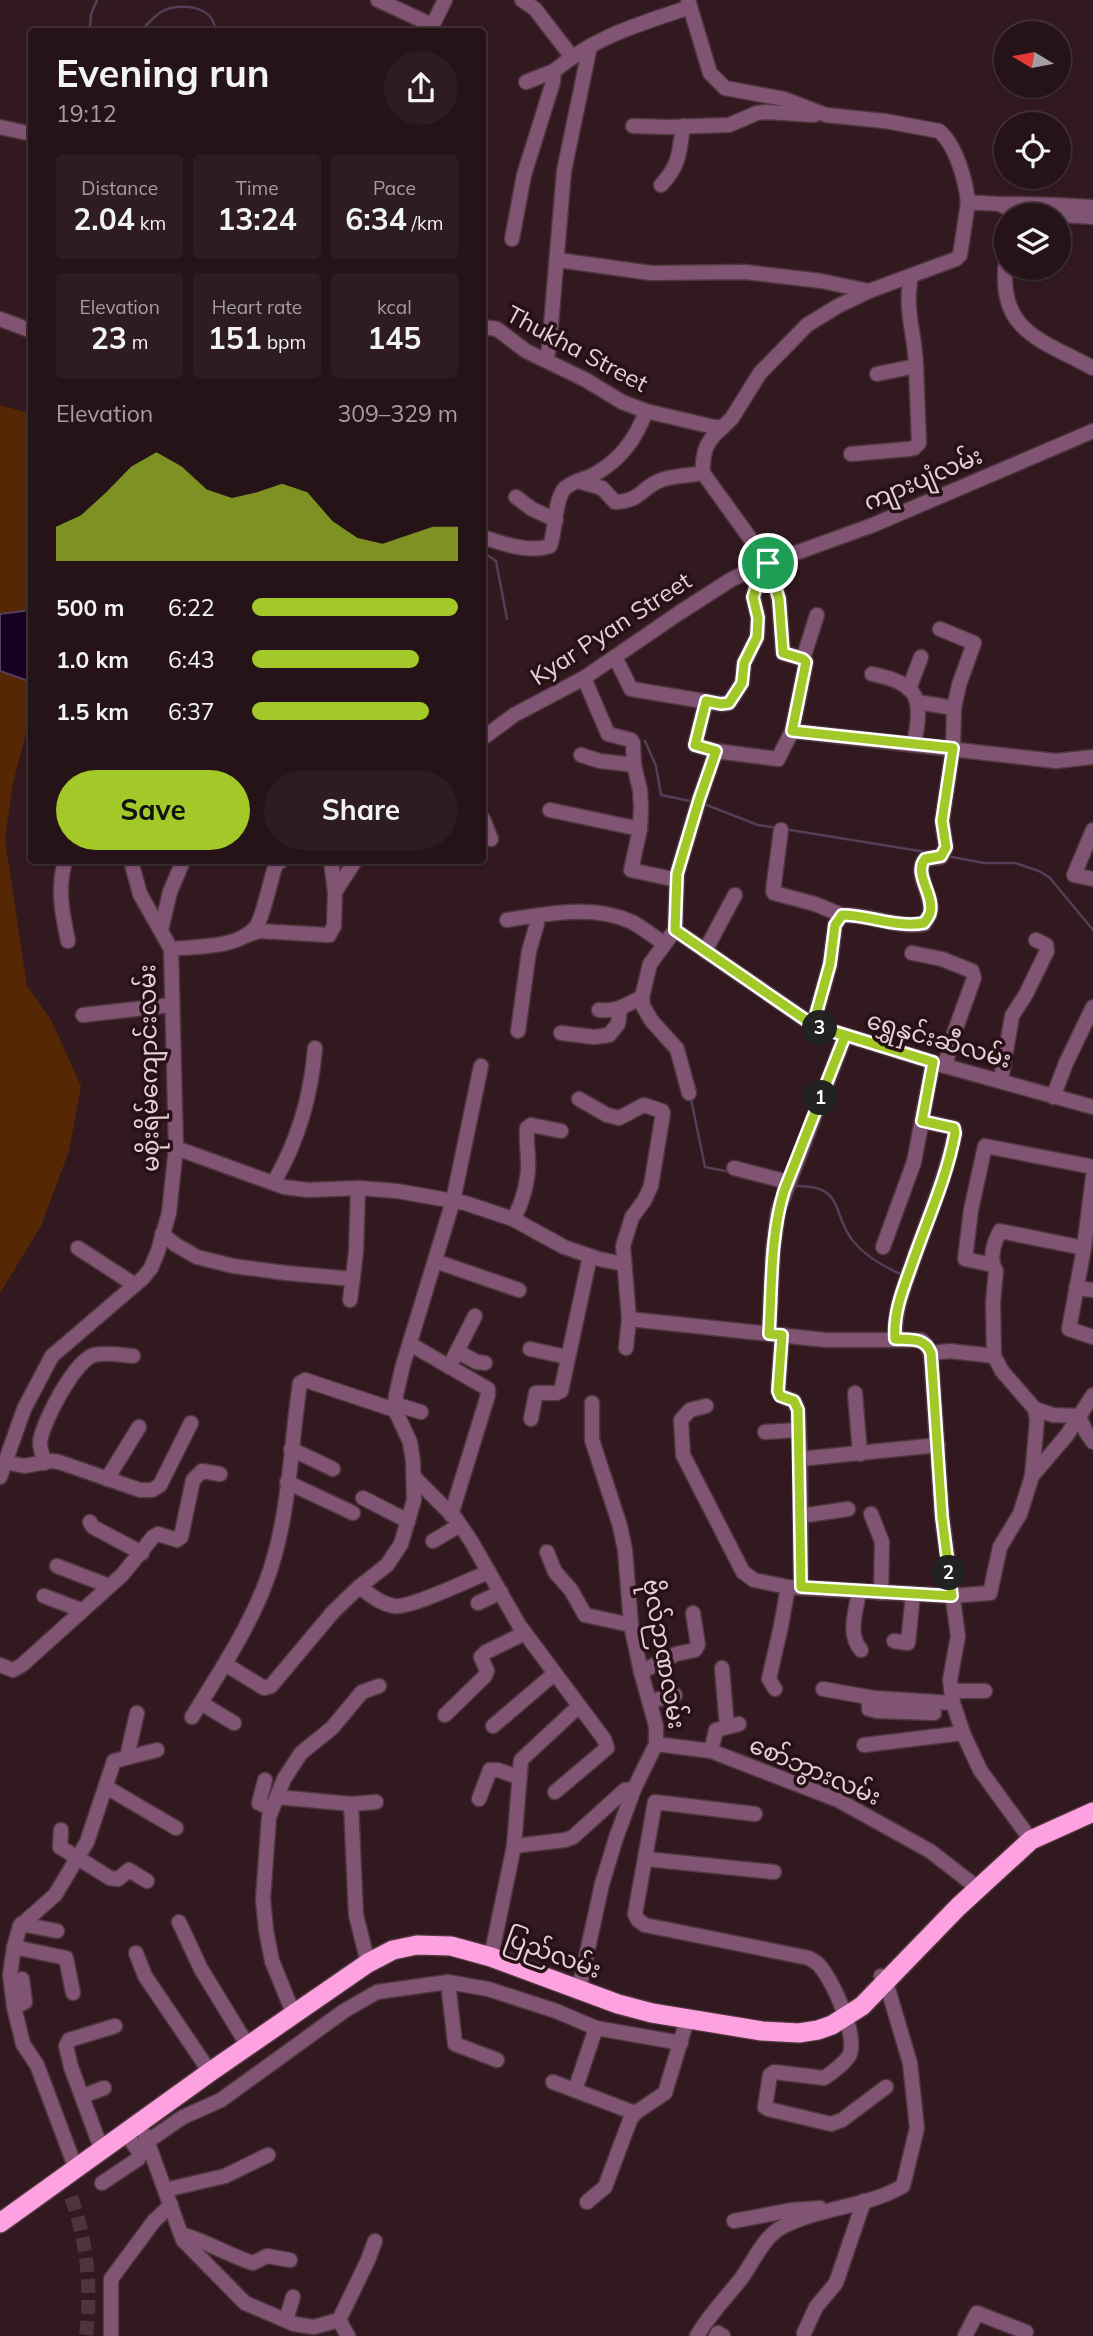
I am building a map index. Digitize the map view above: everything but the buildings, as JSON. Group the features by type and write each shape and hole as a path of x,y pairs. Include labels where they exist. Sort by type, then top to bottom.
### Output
{"highway":[{"name":"ပြည်လမ်း","path":"580,1985 654,2003 763,2022 816,2021 862,2006 883,1978 958,1908 976,1885 1029,1836 1070,1810 1093,1802"},
{"name":"ပြည်လမ်း","path":"1029,1836 1093,1812"},
{"name":"ပြည်လမ်း","path":"0,2208 137,2128 207,2068 367,1958 393,1950 417,1945 451,1946 492,1952 580,1985 618,2004 687,2020 762,2031 799,2033 832,2025 844,2012"},
{"name":"ပြည်လမ်း","path":"0,2223 75,2164 98,2140 137,2128"}],"street":[{"path":"378,0 430,28 445,0"},
{"path":"522,0 536,9 572,57"},
{"path":"526,82 554,71 613,33 689,4 710,73 725,88 784,99 826,115"},
{"path":"546,360 565,171 590,46"},
{"path":"512,239 524,175 554,71"},
{"path":"633,126 729,125 757,113 767,112 886,121 939,131 963,175 968,203 960,255 957,259 869,291 807,325 760,373 732,418 710,438 702,461 703,472 768,563 779,599 783,653 806,662 792,731 778,759 716,751 695,745 706,701"},
{"path":"661,185 673,172 683,126"},
{"path":"0,127 28,133"},
{"path":"968,203 994,203"},
{"path":"1071,208 1093,207"},
{"path":"1071,215 1093,217"},
{"path":"558,260 651,273 745,272 821,281 869,291"},
{"path":"851,454 909,449 919,443 916,366 908,313 911,276"},
{"path":"1006,280 1006,294 1012,314 1026,331 1093,368"},
{"path":"0,319 28,330"},
{"name":"Thukha Street","path":"486,327 497,329 526,351 586,380 622,402 646,411 723,427"},
{"path":"877,374 916,366"},
{"path":"486,538 513,546 546,548 552,542 561,494 565,488 596,473 620,455 634,437 646,411"},
{"name":"ကျားပျံလမ်း","path":"768,563 873,525 1093,431"},
{"path":"578,481 603,488 615,502 637,497 663,479 703,472"},
{"path":"516,497 532,509 556,520"},
{"path":"615,657 632,689 721,704 729,703 742,683 744,663 754,645 758,618 753,597 759,578 768,563"},
{"name":"Kyar Pyan Street","path":"486,736 514,715 584,678 732,579 768,563"},
{"path":"803,659 817,615"},
{"path":"781,830 774,893 815,904 842,915 889,924 924,923 930,913 927,888 921,872 922,863 925,859 942,854 946,847 942,821 953,748 954,708 974,643 940,629"},
{"path":"909,689 921,657"},
{"path":"872,674 893,678 909,689 917,702 919,711 914,744"},
{"path":"584,678 608,734 632,741 640,790 640,829 631,870 677,880"},
{"path":"917,702 954,708"},
{"path":"792,731 1056,761 1093,757"},
{"path":"689,1093 677,1049 651,1020 643,1006 642,997 650,964 675,930 677,880 697,804 716,751"},
{"path":"581,755 600,761 634,765"},
{"path":"550,810 640,829"},
{"path":"486,826 491,839"},
{"path":"1093,830 1074,875 1093,879"},
{"path":"64,864 60,901 68,941"},
{"name":"မစိုးရိမ်ကျောင်းလမ်း","path":"0,1477 24,1409 52,1356 151,1268 169,1213 176,1148 170,949 140,894 132,864"},
{"path":"161,930 170,892 182,864"},
{"path":"245,936 257,926 276,864"},
{"path":"170,949 232,942 259,931 329,935 334,926 335,892 331,864"},
{"path":"335,892 353,864"},
{"path":"705,951 735,895"},
{"path":"507,920 574,912 616,916 631,922 663,943"},
{"path":"813,1025 830,964 835,925 842,915"},
{"path":"518,1031 527,960 537,925 536,916"},
{"name":"ရွှေနှင်းဆီလမ်း","path":"675,930 813,1025 1093,1107"},
{"path":"1001,1080 1012,1016 1048,951 1046,945 1036,940"},
{"path":"883,1247 914,1162 922,1121 939,1064 955,1031 974,978 972,971 942,958 912,953"},
{"path":"599,1010 620,1009 642,997"},
{"path":"83,1015 172,1005"},
{"path":"1053,1097 1093,1007"},
{"path":"561,1033 594,1038 609,1035 618,1024 620,1009"},
{"path":"775,1689 769,1679 781,1626 794,1587 800,1516 800,1460 798,1410 794,1401 780,1396 778,1391 775,1232 786,1186 845,1036"},
{"path":"274,1182 288,1159 308,1102 315,1048"},
{"path":"225,1664 267,1688 333,1612 387,1565 401,1544 414,1500 410,1442 395,1407 402,1365 411,1344 453,1201 481,1066"},
{"path":"579,1099 607,1115 619,1118 644,1105 663,1113 650,1186 626,1229 623,1246 629,1319 626,1348"},
{"path":"895,1339 896,1311 901,1291 942,1181 955,1133 954,1128 922,1121"},
{"path":"513,1219 518,1212 528,1170 525,1147 527,1128 531,1125 561,1131"},
{"path":"993,1265 965,1259 971,1210 985,1146 1093,1167"},
{"path":"176,1148 284,1186 308,1190 358,1188 397,1191 479,1207 513,1219 564,1247 623,1264"},
{"path":"734,1168 786,1186"},
{"path":"1093,1177 1084,1248 1069,1329 1093,1337"},
{"path":"350,1300 356,1252 358,1188"},
{"path":"706,1406 690,1410 681,1420 683,1455 743,1572 754,1580 794,1587 859,1592 952,1596 990,1593 1000,1547 1020,1514 1032,1476 1037,1420 1034,1409 1002,1371 995,1356 993,1302 996,1271 991,1256 993,1247 1000,1231 1084,1248"},
{"path":"162,1234 197,1257 233,1266 353,1279"},
{"path":"78,1248 135,1285"},
{"path":"531,1419 536,1393 561,1391 590,1256"},
{"path":"435,1262 519,1290"},
{"path":"1076,1288 1093,1290"},
{"path":"449,1367 475,1316"},
{"path":"629,1319 826,1340 921,1340 928,1345 931,1353 942,1517 958,1636 950,1680 952,1697 963,1733 980,1770 1029,1836"},
{"path":"411,1344 488,1389 456,1520 433,1541"},
{"path":"530,1349 567,1357"},
{"path":"931,1353 950,1351 995,1356"},
{"path":"458,1352 485,1363"},
{"path":"44,1463 40,1444 42,1434 64,1385 93,1355 133,1356"},
{"path":"192,1717 253,1614 267,1581 281,1528 302,1381 421,1412"},
{"path":"855,1393 860,1454"},
{"path":"1032,1476 1048,1460 1093,1395"},
{"name":"ဗိုလ်ဉာဏလမ်း","path":"580,1985 602,1884 616,1838 634,1789 656,1744 651,1701 640,1672 631,1625 625,1550 620,1526 592,1440 592,1403"},
{"path":"1034,1409 1053,1415 1079,1416"},
{"path":"1079,1416 1093,1442"},
{"path":"5,1462 24,1466 59,1462 140,1490 152,1490 159,1487 191,1423"},
{"path":"107,1479 139,1427"},
{"path":"765,1432 799,1430"},
{"path":"291,1449 333,1469"},
{"path":"800,1460 938,1450"},
{"path":"896,1458 938,1450"},
{"path":"0,1665 13,1670 22,1665 109,1586 158,1534 177,1540 181,1537 194,1480 202,1471 219,1474"},
{"path":"414,1477 456,1520 525,1633 604,1739 607,1748 555,1792"},
{"path":"287,1482 353,1513"},
{"path":"363,1498 408,1521"},
{"path":"800,1516 848,1509"},
{"path":"871,1514 882,1542 881,1593"},
{"path":"90,1522 93,1527 142,1553"},
{"path":"547,1552 555,1572 571,1590 585,1615 631,1625"},
{"path":"57,1566 109,1586"},
{"path":"359,1587 380,1602 396,1607 489,1572"},
{"path":"478,1603 501,1592"},
{"path":"859,1592 853,1630 855,1643 861,1650"},
{"path":"894,1641 908,1643 914,1594"},
{"path":"44,1596 81,1610"},
{"path":"640,1672 676,1654 695,1650 698,1645 693,1613"},
{"path":"445,1715 485,1676 487,1671 481,1657 525,1633"},
{"path":"711,1751 716,1730 733,1725 722,1668"},
{"path":"493,1726 554,1674"},
{"path":"292,2010 272,1961 266,1930 263,1899 269,1818 284,1779 301,1753 332,1728 362,1692 379,1686"},
{"path":"822,1689 869,1698 952,1697 985,1691"},
{"path":"651,1701 676,1695"},
{"path":"869,1698 869,1709 877,1711 934,1713"},
{"path":"201,1703 234,1723"},
{"path":"492,1952 514,1846 520,1760 579,1706"},
{"path":"127,1757 137,1713"},
{"path":"864,1745 963,1733"},
{"name":"စော်ဘွားလမ်း","path":"656,1744 711,1751 855,1808 930,1851 976,1885"},
{"path":"75,2164 37,2064 23,2044 10,1975 14,1947 22,1924 55,1895 87,1842 114,1761 157,1750"},
{"path":"479,1799 491,1770 518,1777"},
{"path":"265,1780 259,1803 351,1804 376,1801"},
{"path":"106,1787 176,1828"},
{"path":"514,1846 573,1837 625,1790 634,1789"},
{"path":"755,1814 655,1802 635,1913 645,1926 809,1958 818,1964 831,1982 844,2012 852,2045 849,2055 838,2068 824,2078 774,2072 770,2075 765,2107 831,2124 842,2120 886,2087"},
{"path":"351,1804 356,1915 367,1958"},
{"path":"61,1830 58,1845 75,1861 118,1891"},
{"path":"646,1859 775,1872"},
{"path":"75,1861 110,1878 118,1879 129,1870 147,1881"},
{"path":"179,1922 201,1969 245,2042"},
{"path":"22,1924 57,1931"},
{"path":"14,1947 66,1958 73,1993"},
{"path":"136,1953 145,1976 207,2068"},
{"path":"697,2336 714,2309 741,2279 765,2242 783,2227 842,2206 886,2196 903,2186 917,2128 910,2063 883,1978"},
{"path":"14,2007 25,2002 22,1979"},
{"path":"448,1982 455,2045 496,2060"},
{"path":"137,2128 183,2117 221,2100 344,2011 377,1992 448,1982 488,1989 556,2011 596,2028 681,2043"},
{"path":"587,2202 605,2187 635,2113 665,2093 687,2020"},
{"path":"98,2140 66,2046 69,2040 115,2026"},
{"path":"575,2090 596,2028"},
{"path":"553,2082 635,2113"},
{"path":"83,2096 104,2088"},
{"path":"102,2183 138,2159 141,2154 137,2128"},
{"path":"137,2128 165,2190 183,2240 245,2303 286,2320 314,2327 339,2320 375,2241"},
{"path":"165,2190 225,2176 268,2155"},
{"path":"804,2333 816,2307 836,2283 864,2201"},
{"path":"111,2336 111,2279 154,2221 171,2205"},
{"path":"734,2221 792,2210 842,2206"},
{"path":"181,2234 201,2240 227,2255 253,2263 267,2256 290,2260"},
{"path":"286,2320 293,2297"},
{"path":"965,2336 976,2313 1026,2332"},
{"path":"339,2320 348,2336"},
{"path":"716,2336 718,2333 723,2336"}],"shaded area":[{"path":"0,405 28,413 28,726 13,783 5,839 27,986 51,1020 81,1086 69,1151 41,1226 0,1293"},
{"path":"28,610 28,681 0,671 0,614"}],"waterway":[{"path":"91,28 91,14 97,0"},
{"path":"144,28 161,12 177,7 203,11 210,16 215,28"},
{"path":"486,554 496,561 507,619"},
{"path":"645,741 656,766 661,795 695,802"},
{"path":"704,804 758,825 778,828"},
{"path":"784,829 926,852"},
{"path":"947,856 984,863 1015,863 1039,871 1050,878 1093,930"},
{"path":"691,1099 705,1167 730,1172"},
{"path":"794,1186 811,1187 830,1195 846,1231 858,1247 876,1261 903,1275"}],"tunnel":[{"path":"71,2197 81,2230 87,2265 86,2336"}],"route":[{"path":"768,563 759,578 753,597 759,623 754,645 744,663 742,683 729,703 706,701 701,718 695,745 716,751 677,874 675,930 813,1025 845,1036 784,1191 778,1211 773,1250 769,1334 782,1335 778,1391 780,1396 794,1401 798,1410 801,1587 952,1596 942,1517 931,1353 928,1345 921,1340 895,1339 894,1328 901,1291 951,1154 954,1128 922,1121 933,1062 813,1025 830,964 835,925 842,915 889,924 915,925 924,923 930,913 927,888 921,872 922,863 925,859 941,856 946,847 942,821 953,748 792,731 806,662 783,653 781,648 781,612 768,563"}]}
